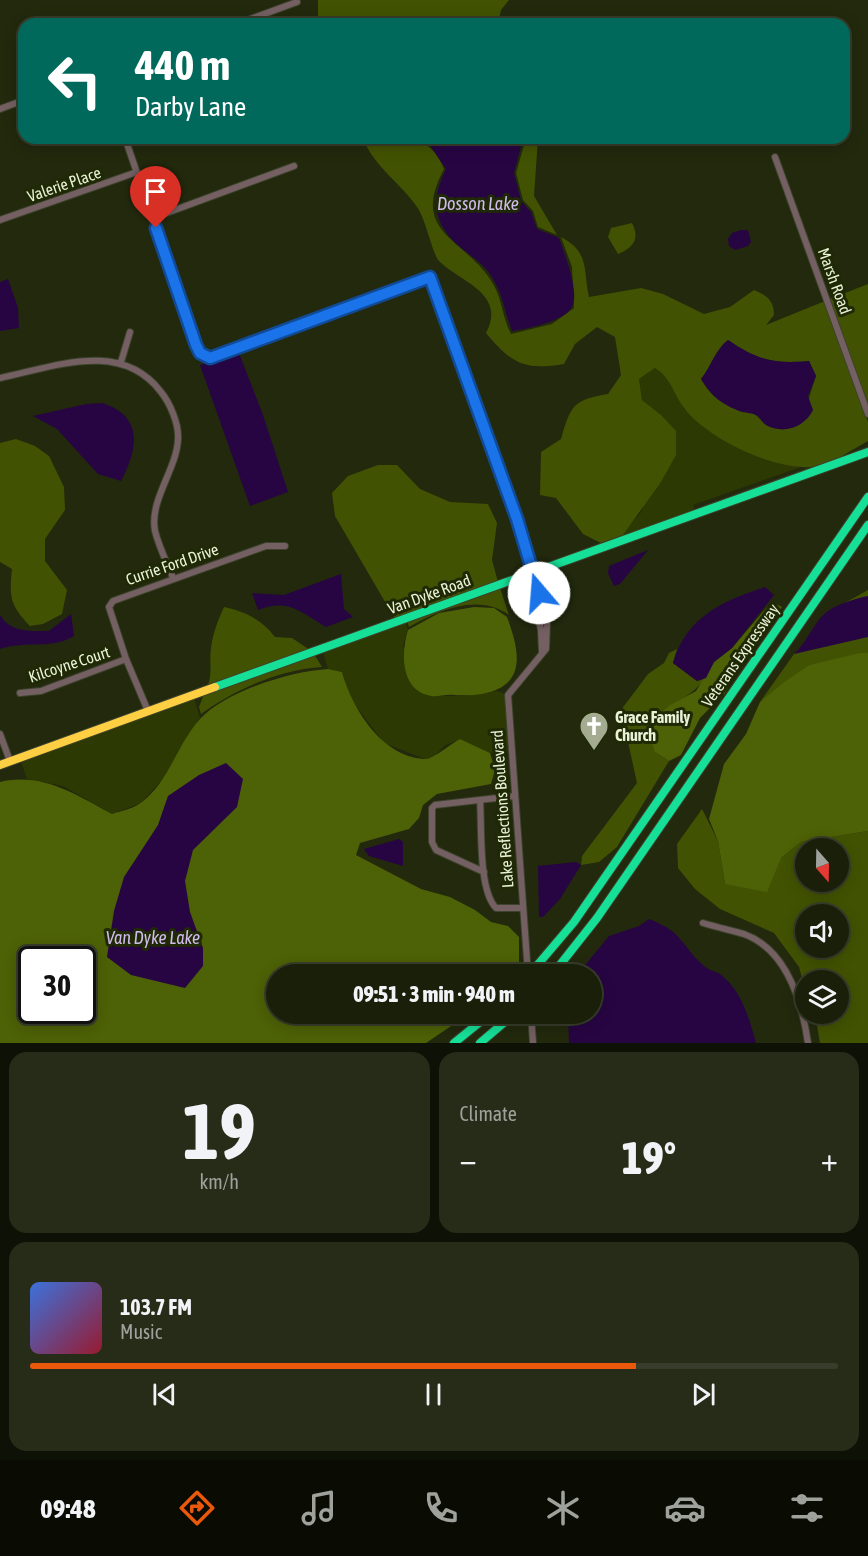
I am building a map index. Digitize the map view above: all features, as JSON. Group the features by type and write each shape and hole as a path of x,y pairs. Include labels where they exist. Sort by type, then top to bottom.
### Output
{"main road":[{"name":"Van Dyke Road","path":"0,765 868,452"},
{"name":"Veterans Expressway","path":"539,964 584,907 868,496"},
{"name":"Veterans Expressway","path":"561,964 597,918 868,525"},
{"path":"454,1043 478,1024"},
{"path":"480,1043 502,1024"}],"street":[{"path":"253,18 297,2"},
{"path":"0,109 18,102"},
{"path":"127,144 153,218 294,166"},
{"name":"Marsh Road","path":"775,157 868,414"},
{"name":"Valerie Place","path":"0,220 137,172"},
{"name":"Lake Reflections Boulevard","path":"153,218 196,345 200,353 210,358 430,277 517,519 531,573 530,582 541,630 542,652 508,695 528,964"},
{"path":"121,362 130,332"},
{"path":"0,378 79,362 121,362 139,371 160,391 172,413 178,437 155,520 155,530 173,578"},
{"name":"Currie Ford Drive","path":"148,711 126,659 109,607 113,600 266,546 285,546"},
{"name":"Kilcoyne Court","path":"20,693 41,691 126,659"},
{"path":"0,734 10,761"},
{"path":"484,872 436,850 432,843 430,815 435,805 515,796"},
{"path":"480,800 484,872 489,901 496,908 523,908"},
{"path":"703,923 746,935 770,951 794,987 805,1019 808,1043"},
{"path":"532,1024 533,1043"}],"shaded area":[{"path":"318,0 509,0 501,10 499,18 318,18"},
{"path":"366,144 424,144 438,156 444,169 435,190 433,207 436,221 490,279 511,334 552,324 574,308 572,267 561,237 581,255 589,297 641,288 663,294 704,314 730,307 754,290 766,296 773,305 774,315 766,325 825,301 868,422 868,441 819,466 785,465 765,459 727,442 695,420 684,408 665,376 655,368 639,379 642,400 676,431 676,455 661,482 623,535 601,543 583,534 556,498 540,495 541,452 561,439 575,406 587,399 608,394 621,375 615,337 597,327 575,344 564,364 528,365 511,358 486,333 491,319 486,298 469,282 439,261 419,210 374,158","holes":["728,340 748,352 776,361 809,361 816,376 808,401 793,428 768,426 754,414 724,403 712,394 701,379"]},
{"path":"524,144 538,144 534,196 557,235 538,227 533,211 523,200 516,173"},
{"path":"632,223 635,233 634,242 628,249 618,254 608,237 611,228"},
{"path":"868,284 868,406 830,299"},
{"path":"655,368 666,375 684,409 761,458 801,467 693,505 695,511 624,537 620,536 642,511 661,415 642,400 639,379"},
{"path":"16,439 35,446 49,456 64,487 65,510 45,539 45,561 67,590 62,614 43,624 30,626 18,612 12,600 12,569 0,562 0,443"},
{"path":"378,465 397,465 420,489 450,502 488,504 497,523 492,560 498,582 395,619 335,516 332,493 348,476"},
{"path":"500,588 509,615 485,605 459,606 409,627 407,621"},
{"path":"868,590 868,653 809,665 760,702 794,654 807,641 823,615"},
{"path":"776,604 782,607 745,654 725,693 700,718 681,755 669,761 655,752 650,737 656,718 669,706 696,691 714,662 732,648 767,607"},
{"path":"224,607 252,617 264,625 275,637 292,638 310,650 207,687 210,677 212,642"},
{"path":"474,607 494,608 507,617 517,657 510,680 492,692 477,695 431,696 421,693 413,687 405,669 404,649 408,630 439,613"},
{"path":"405,621 408,630 403,646 430,696 464,696 497,691 508,695 511,751 490,753 460,739 444,746 435,756 425,759 384,743 349,697 342,672 328,669 323,652"},
{"path":"677,649 673,663 697,681 706,678 656,718 655,752 669,761 617,847 599,862 581,865 582,856 637,783 621,710 648,674 664,663 669,653"},
{"path":"868,653 868,831 825,838 795,838 795,847 781,858 767,892 725,884 718,841 709,819 724,764 746,734 760,702 809,665"},
{"path":"314,654 322,667 290,672 258,682 201,714 199,707 204,694"},
{"path":"328,669 342,672 353,700 371,728 394,749 409,756 428,759 460,739 490,753 495,770 491,784 437,794 423,805 419,818 409,829 360,843 356,855 421,889 450,897 475,910 491,922 508,926 519,937 519,964 266,964 266,1024 454,1024 426,1043 0,1043 0,782 31,780 59,787 112,814 128,809 139,804 152,793 167,773 192,729 211,709 242,691 296,674"},
{"path":"194,698 200,718 180,748 169,772 141,803 112,814 63,786 27,779 20,759"},
{"path":"702,809 718,841 725,884 781,858 795,847 795,892 849,892 849,838 825,838 868,831 868,1043 820,1043 817,1024 849,1024 849,970 800,970 774,933 720,909 695,889 678,868 677,844"}],"water":[{"name":"Dosson Lake","path":"429,144 521,144 514,173 521,201 531,212 537,229 559,238 573,282 574,300 568,312 545,324 512,331 499,290 491,275 451,238 439,220 436,201 446,169"},
{"path":"748,230 751,242 748,246 735,250 729,246 728,239 732,233"},
{"path":"8,279 18,308 19,328 0,331 0,282"},
{"path":"728,340 766,359 786,362 809,361 816,376 808,396 813,410 805,421 793,428 773,428 766,425 756,415 742,412 724,403 709,391 701,379"},
{"path":"239,353 263,415 288,492 250,506 200,365"},
{"path":"102,403 125,416 134,435 131,457 121,481 98,474 57,429 33,416 86,404"},
{"path":"648,550 620,584 614,586 608,573 609,566"},
{"path":"341,574 344,609 353,617 326,627 294,608 286,606 278,605 258,610 252,593 284,595"},
{"path":"765,587 774,595 732,648 714,662 706,678 697,681 673,663 679,647 697,622 721,605"},
{"path":"868,596 868,637 794,654 827,611"},
{"path":"71,614 74,636 56,643 19,645 0,649 0,615 4,621 15,628 28,631 49,631"},
{"path":"503,754 504,788 498,782 496,769 496,755"},
{"name":"Van Dyke Lake","path":"226,763 243,779 237,807 193,850 185,881 190,912 203,948 203,966 185,988 131,975 107,957 114,911 124,877 158,825 168,796 199,775"},
{"path":"399,839 403,842 403,866 369,856 364,849"},
{"path":"576,862 581,865 560,899 543,917 539,917 538,866"},
{"path":"649,919 661,924 676,934 707,969 720,974 728,981 744,1006 756,1043 569,1043 568,1024 602,1024 602,964 586,964 609,936 639,926"}],"traffic: fast":[{"path":"215,687 868,452"},
{"path":"538,964 574,922 868,497"},
{"path":"561,964 597,918 868,525"},
{"path":"454,1043 478,1024"},
{"path":"480,1043 502,1024"}],"traffic: slow":[{"path":"0,765 215,687"}],"place":[{"name":"Grace Family Church","path":"594,752"}],"route":[{"path":"156,228 196,345 204,357 218,357 430,277 517,519 529,558 531,573 536,580 539,593"}]}
